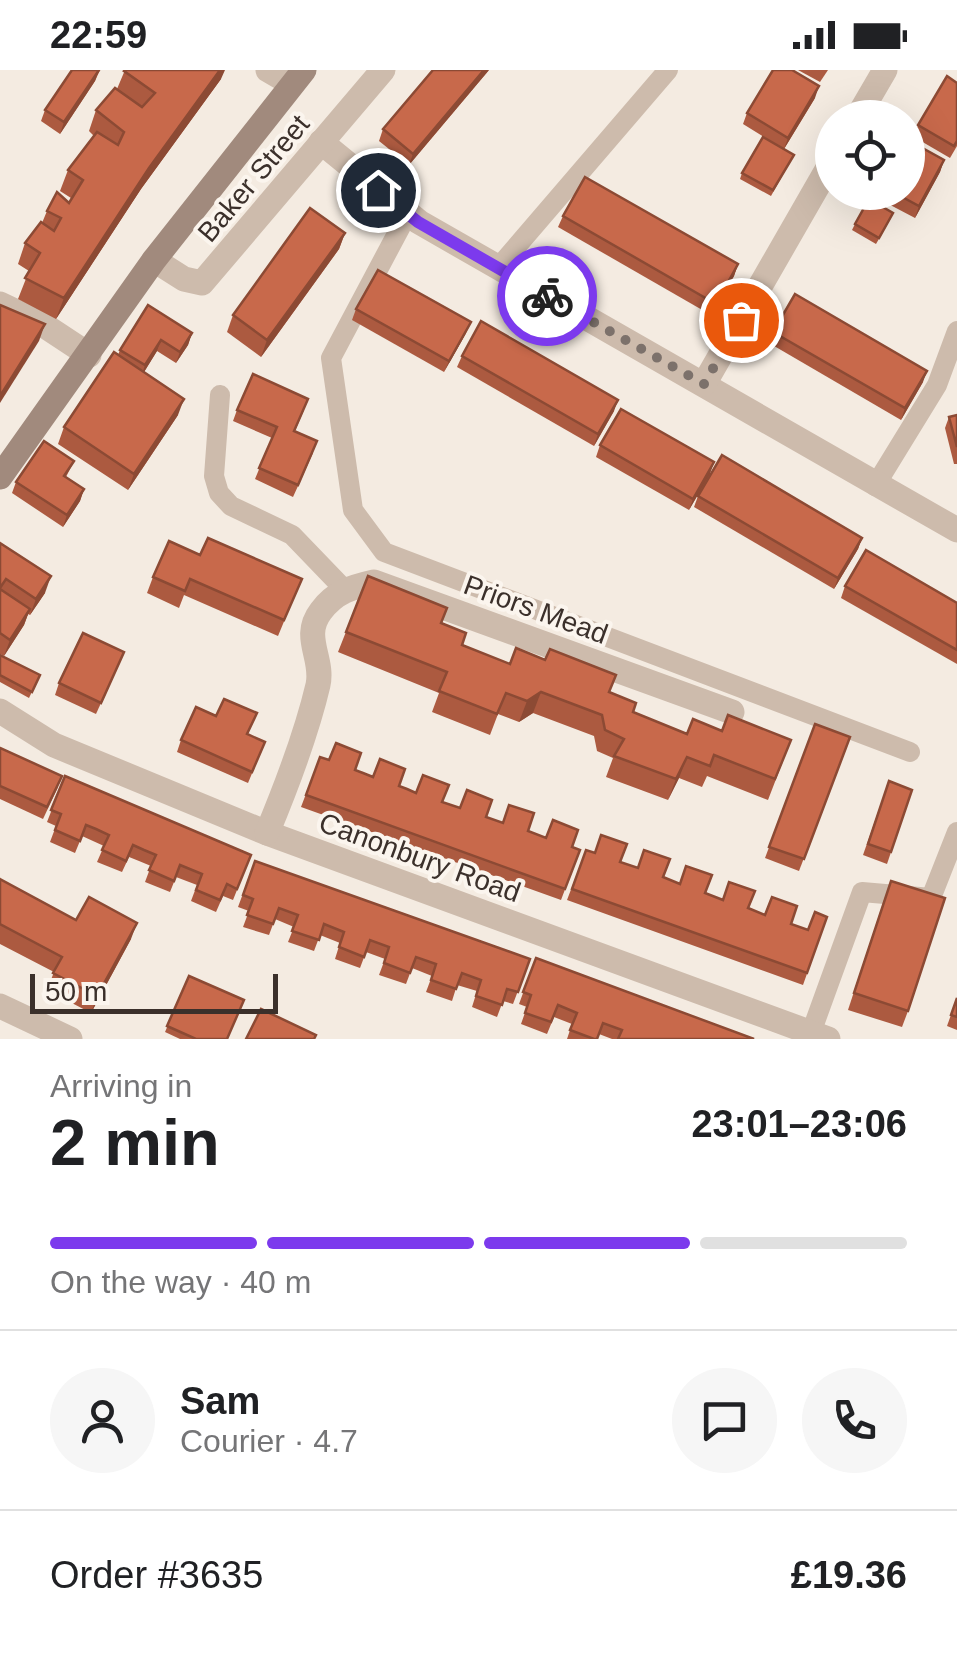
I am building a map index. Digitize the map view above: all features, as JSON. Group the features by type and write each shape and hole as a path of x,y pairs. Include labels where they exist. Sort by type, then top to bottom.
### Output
{"street":[{"path":"268,70 298,77"},
{"name":"Baker Street","path":"154,260 184,279 202,282 383,70"},
{"path":"867,100 884,70"},
{"name":"Baker Street","path":"0,476 154,260 298,77"},
{"path":"321,142 408,213 498,268 957,530"},
{"path":"704,384 815,191"},
{"path":"0,304 42,324 88,355"},
{"name":"Priors Mead","path":"344,590 374,582 732,712"},
{"path":"266,833 290,777 320,680 310,635 320,612 344,590"},
{"name":"Canonbury Road","path":"0,711 54,745 266,833 820,1034"},
{"path":"0,1006 70,1039"}],"lane":[{"path":"498,268 668,70"},
{"path":"408,213 330,358 353,510 384,552 910,752"},
{"path":"876,486 937,386 957,331"},
{"path":"220,395 214,476 219,493 230,506 292,535 344,590"},
{"path":"820,1034 862,892 932,898 957,832"}],"building":[{"path":"72,70 99,70 64,122 45,110"},
{"path":"125,70 220,70 149,168 64,298 25,278 40,253 25,243 41,222 54,231 61,218 47,211 57,192 69,203 83,180 68,170 97,132 118,145 124,132 96,110 115,88 142,107 155,93"},
{"path":"433,70 484,70 413,154 383,129"},
{"path":"773,70 792,70 819,86 788,138 747,113"},
{"path":"947,76 957,83 954,146 925,129 925,113"},
{"path":"763,137 794,155 773,190 742,173"},
{"path":"925,149 944,160 925,195"},
{"path":"585,177 738,264 716,304 563,216"},
{"path":"310,208 345,233 267,340 233,315"},
{"path":"863,210 893,213 879,238 855,224"},
{"path":"378,270 471,322 449,361 356,309"},
{"path":"795,294 927,371 905,408 773,332"},
{"path":"0,305 45,324 0,396"},
{"path":"148,305 192,333 180,352 161,340 145,365 120,350"},
{"path":"481,321 618,400 598,434 462,356"},
{"path":"114,352 184,399 134,474 64,427"},
{"path":"253,374 308,399 294,431 317,441 298,485 259,468 277,427 237,410"},
{"path":"621,409 714,462 693,499 600,445"},
{"path":"957,415 957,447 949,417"},
{"path":"44,441 74,461 64,476 84,489 67,515 16,482"},
{"path":"722,455 862,538 838,578 698,496"},
{"path":"208,538 302,579 284,620 190,579 185,591 153,577 169,541 200,555"},
{"path":"0,543 51,576 36,599 6,579 0,588"},
{"path":"866,550 957,603 957,650 845,586"},
{"path":"368,576 447,608 441,623 466,633 462,645 510,664 516,648 545,660 550,649 616,675 609,692 636,703 633,712 687,734 693,719 722,731 728,715 791,740 775,779 714,755 710,766 687,757 676,779 614,756 624,739 605,730 602,715 541,692 527,701 506,693 497,714 439,691 447,672 346,632"},
{"path":"0,589 30,609 10,640 0,633"},
{"path":"83,633 124,652 101,703 59,683"},
{"path":"0,655 40,675 32,692 0,675"},
{"path":"224,699 257,713 247,734 265,742 252,772 181,740 196,707 216,716"},
{"path":"815,724 850,737 804,859 769,847"},
{"path":"336,743 361,753 355,770 373,777 380,759 405,769 399,786 416,793 423,775 449,785 442,802 460,808 467,790 492,800 486,817 503,823 509,805 534,813 528,831 546,838 553,820 578,830 572,847 580,850 565,889 306,795 320,757 329,760"},
{"path":"0,748 62,776 47,807 0,786"},
{"path":"65,776 251,855 237,889 227,884 220,900 196,890 202,874 180,865 174,881 149,870 156,855 133,845 126,861 102,850 109,835 96,829 86,825 80,841 55,830 61,814 51,810"},
{"path":"889,781 912,790 891,852 868,844"},
{"path":"601,835 627,844 620,862 638,868 644,850 670,859 663,877 680,884 686,866 712,875 705,893 723,900 729,882 755,891 748,908 765,915 772,897 797,906 791,924 808,930 815,912 827,917 807,973 572,889 586,850 595,853"},
{"path":"255,861 530,959 518,992 507,989 502,1005 476,996 481,980 462,973 456,989 431,980 436,964 416,957 410,973 384,963 389,947 370,940 364,957 339,947 344,932 324,924 319,940 292,931 298,915 279,908 273,924 247,915 253,899 243,895"},
{"path":"0,879 76,920 89,897 137,923 97,996 53,973 62,957 0,924"},
{"path":"891,881 945,898 908,1011 854,993"},
{"path":"536,958 754,1039 618,1039 622,1030 603,1023 594,1039 570,1030 577,1013 558,1005 551,1022 525,1013 531,995 523,992"},
{"path":"189,976 244,1000 227,1039 196,1039 167,1026"},
{"path":"261,1009 316,1035 314,1039 246,1039"}],"way so far":[{"path":"547,296 704,384 741,320"}],"route":[{"path":"378,190 418,222 547,296"}]}
